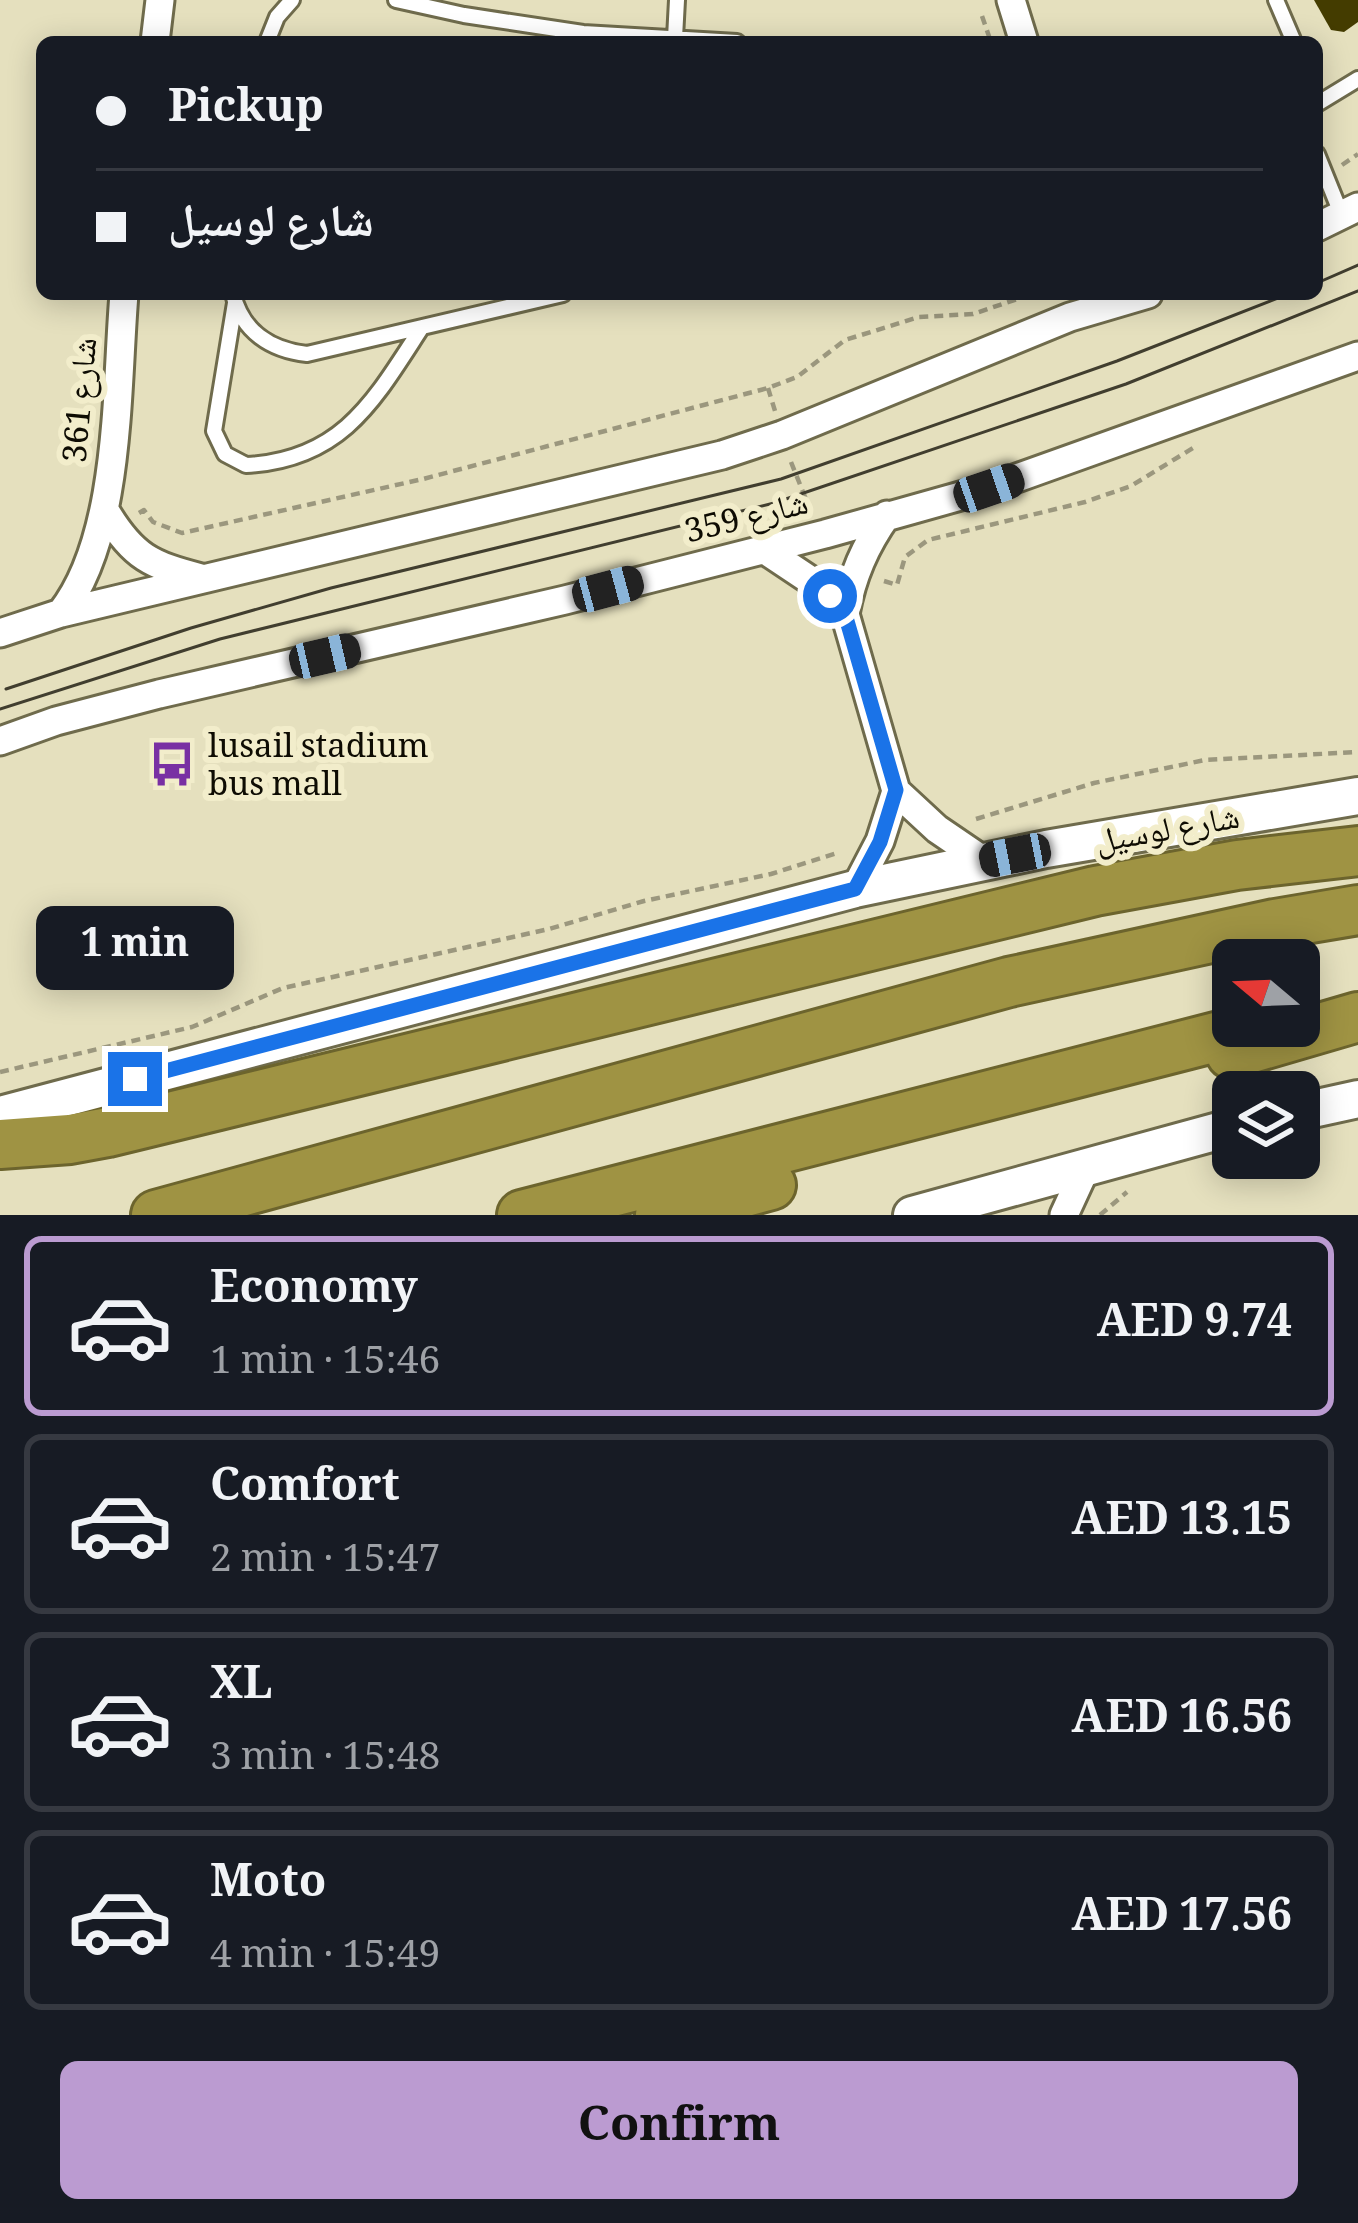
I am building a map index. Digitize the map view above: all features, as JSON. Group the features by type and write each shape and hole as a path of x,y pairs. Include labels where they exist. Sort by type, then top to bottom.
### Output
{"highway":[{"path":"0,1144 109,1132 1095,891 1237,865 1358,851"},
{"path":"156,1215 1009,982 1358,910"},
{"path":"1320,1010 1358,1000"},
{"path":"660,1215 1358,1017"},
{"path":"522,1215 1212,1038"}],"street":[{"path":"156,36 160,0"},
{"name":"شارع 361","path":"61,613 84,579 106,512 124,300"},
{"name":"شارع 359","path":"0,633 202,578 612,483 782,435 1077,305 1109,300"},
{"name":"شارع 359","path":"0,741 159,694 825,535 989,488 1358,356"},
{"name":"شارع 361","path":"106,512 128,547 140,556 202,578"},
{"path":"845,614 867,543 887,515"},
{"path":"763,548 816,584 845,614 896,790 937,829 984,861"},
{"path":"855,889 880,842 896,790"},
{"name":"شارع لوسيل","path":"0,1115 855,889 984,861 1358,796"},
{"path":"1320,1107 1358,1099"},
{"path":"925,1214 1212,1132"},
{"path":"1064,1215 1087,1165"}],"lane":[{"path":"269,36 277,16 292,0"},
{"path":"396,0 518,25 651,36"},
{"path":"675,36 676,0"},
{"path":"1276,0 1291,36"},
{"path":"1323,96 1358,79"},
{"path":"1323,171 1339,217"},
{"path":"234,300 214,431 224,454 247,465 317,447 354,424 422,328"},
{"path":"235,300 254,332 292,352 321,352 538,300"}],"path":[{"path":"1003,300 1004,305"},
{"path":"144,510 153,522 170,531 210,529 679,414 797,376 845,340 919,317 973,314 1017,300"},
{"path":"768,388 800,493 825,535"},
{"path":"855,572 896,585 905,557 928,540 1028,518 1131,486 1210,440"},
{"path":"963,821 1094,783 1205,760 1358,752"},
{"path":"0,1072 192,1027 283,988 530,934 644,901 771,874 850,849"}],"building":[{"path":"1314,0 1358,0 1358,22 1344,32 1331,30"}],"tram line":[{"path":"1323,280 1358,265"},
{"path":"0,709 220,639 774,503 1126,384 1358,291"},
{"path":"6,689 331,588 781,479 1117,361 1273,300"}],"place":[{"name":"lusail stadium bus mall","path":"172,764"}],"route":[{"path":"135,1079 855,889 880,842 896,790 845,614 830,596"}]}
